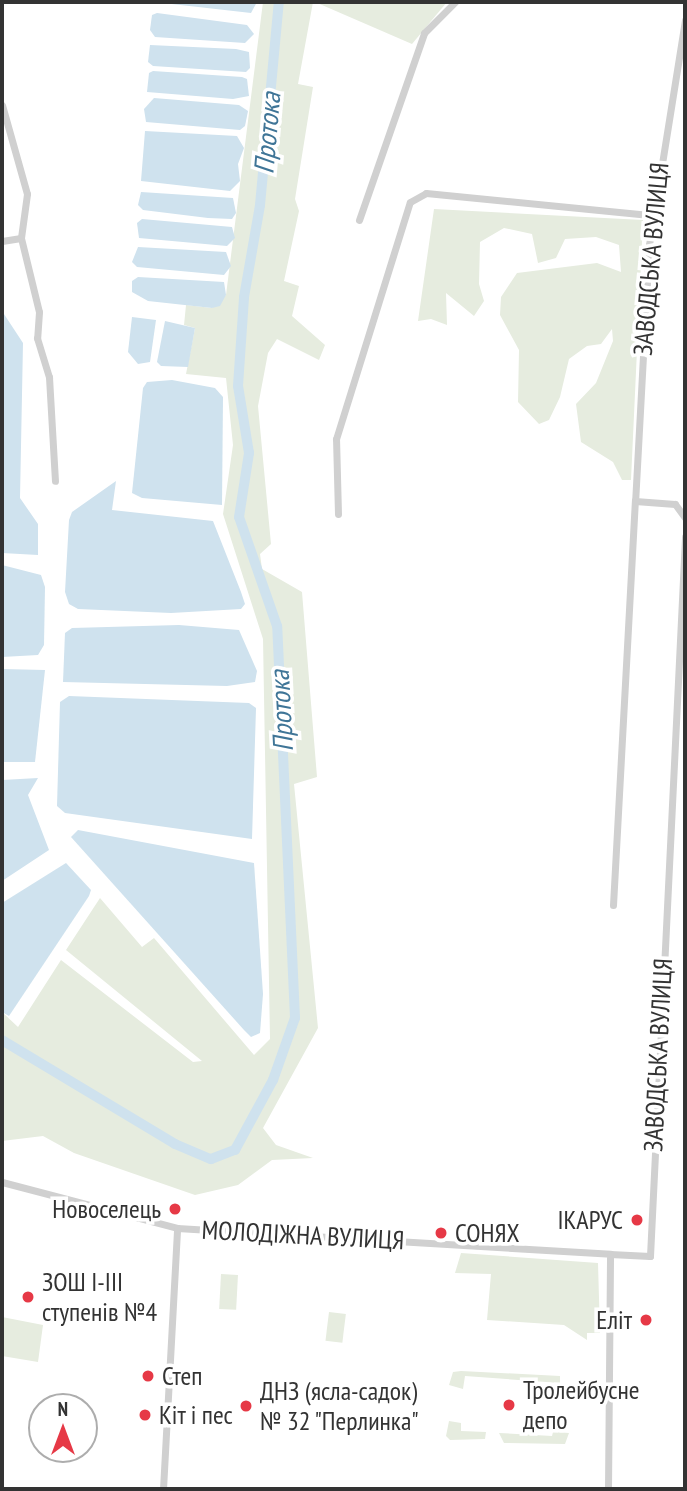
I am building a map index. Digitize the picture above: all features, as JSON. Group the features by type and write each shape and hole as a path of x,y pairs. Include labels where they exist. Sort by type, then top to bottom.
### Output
{"street":[{"path":"359,220 424,33 455,2"},
{"name":"ЗАВОДСЬКА ВУЛИЦЯ","path":"613,905 652,215 685,20"},
{"path":"2,105 27,194 21,238 39,312 37,338 49,377 55,481"},
{"path":"338,514 336,439 410,202 426,193 652,215"},
{"path":"2,241 21,238"},
{"path":"635,501 675,504 685,518"},
{"name":"ЗАВОДСЬКА ВУЛИЦЯ","path":"610,1254 650,1256 685,537"},
{"name":"МОЛОДІЖНА ВУЛИЦЯ","path":"2,1182 177,1228 610,1254"},
{"path":"163,1489 177,1228"},
{"path":"608,1489 610,1254"}],"shaded area":[{"path":"263,2 313,2 298,84 313,87 295,199 299,211 284,281 299,286 292,316 325,345 319,360 277,339 268,353 258,406 271,544 260,554 262,569 302,592 317,777 294,784 318,1028 263,1128 276,1145 313,1158 272,1160 238,1185 195,1195 74,1153 43,1136 2,1141 2,1012 18,1027 61,960 193,1062 202,1061 66,950 100,898 142,947 154,938 254,1055 270,1039 263,639 223,514 233,445 226,378 186,374 195,328 184,325 186,305 212,308 226,295"},
{"path":"315,2 447,2 412,44"},
{"path":"434,209 643,220 631,480 622,480 613,462 581,442 576,404 596,383 613,341 612,329 601,344 587,346 569,359 560,397 549,420 539,424 518,402 519,350 500,315 501,297 517,273 597,263 621,272 619,245 596,237 565,239 556,258 538,263 532,234 504,228 480,242 479,284 484,301 474,316 446,293 447,325 431,319 418,321"},
{"path":"461,1253 598,1263 600,1333 587,1333 587,1340 564,1325 487,1320 491,1274 455,1273"},
{"path":"221,1274 238,1275 236,1310 219,1309"},
{"path":"329,1312 346,1314 342,1343 325,1341"},
{"path":"2,1317 43,1325 38,1362 2,1356"},
{"path":"453,1372 560,1376 560,1383 465,1376 463,1389 449,1385"},
{"path":"449,1421 461,1423 461,1431 486,1432 485,1439 450,1440 446,1436"},
{"path":"553,1432 569,1433 565,1444 504,1443 499,1433 552,1436"}],"water":[{"path":"154,2 257,2 251,13"},
{"path":"157,13 247,25 254,34 245,43 155,37 150,30 152,15"},
{"path":"150,45 236,49 249,52 250,68 246,72 153,66 148,62"},
{"path":"153,71 242,77 247,79 249,96 233,99 147,92 149,73"},
{"path":"154,98 239,105 248,111 245,126 240,130 146,122 144,109"},
{"path":"145,131 237,136 244,148 238,164 240,181 230,191 141,181"},
{"path":"141,192 233,198 236,213 232,219 143,210 138,205"},
{"path":"142,219 232,227 235,238 227,246 139,238 137,223"},
{"path":"138,247 226,252 231,266 224,275 137,267 132,262"},
{"path":"138,277 224,282 226,295 220,306 212,308 148,301 132,292 132,281"},
{"path":"2,311 23,343 20,498 38,524 38,555 2,553"},
{"path":"132,317 156,320 150,362 138,364 128,352"},
{"path":"165,321 195,328 188,367 161,366 157,362"},
{"path":"172,380 215,388 223,397 222,505 142,498 132,493 143,388 147,382"},
{"path":"116,481 112,510 213,521 245,604 241,609 171,613 78,609 69,604 65,592 69,520 72,512"},
{"path":"2,565 41,575 45,587 44,645 38,655 2,657"},
{"path":"179,625 239,630 257,671 255,682 227,686 63,682 65,633 72,628"},
{"path":"2,669 45,670 35,762 2,762"},
{"path":"69,696 249,703 256,708 252,839 65,813 57,806 60,702"},
{"path":"38,778 28,795 49,850 2,881 2,780"},
{"path":"78,830 254,863 263,994 260,1033 251,1037 244,1030 71,837"},
{"path":"66,863 91,890 89,896 9,1016 2,1012 2,903"}],"waterway":[{"name":"Протока","path":"2,1040 175,1144 211,1159 235,1150 273,1080 295,1018 277,626 239,517 249,453 238,386 244,297 260,205 279,2"}],"place":[{"name":"Новоселець","path":"175,1209"},
{"name":"ІКАРУС","path":"637,1220"},
{"name":"СОНЯХ","path":"441,1233"},
{"name":"ЗОШ І-ІІІ ступенів №4","path":"28,1297"},
{"name":"Еліт","path":"646,1320"},
{"name":"Степ","path":"148,1376"},
{"name":"Тролейбусне депо","path":"509,1405"},
{"name":"ДНЗ (ясла-садок) № 32 \"Перлинка\"","path":"246,1406"},
{"name":"Кіт і пес","path":"145,1415"}]}
